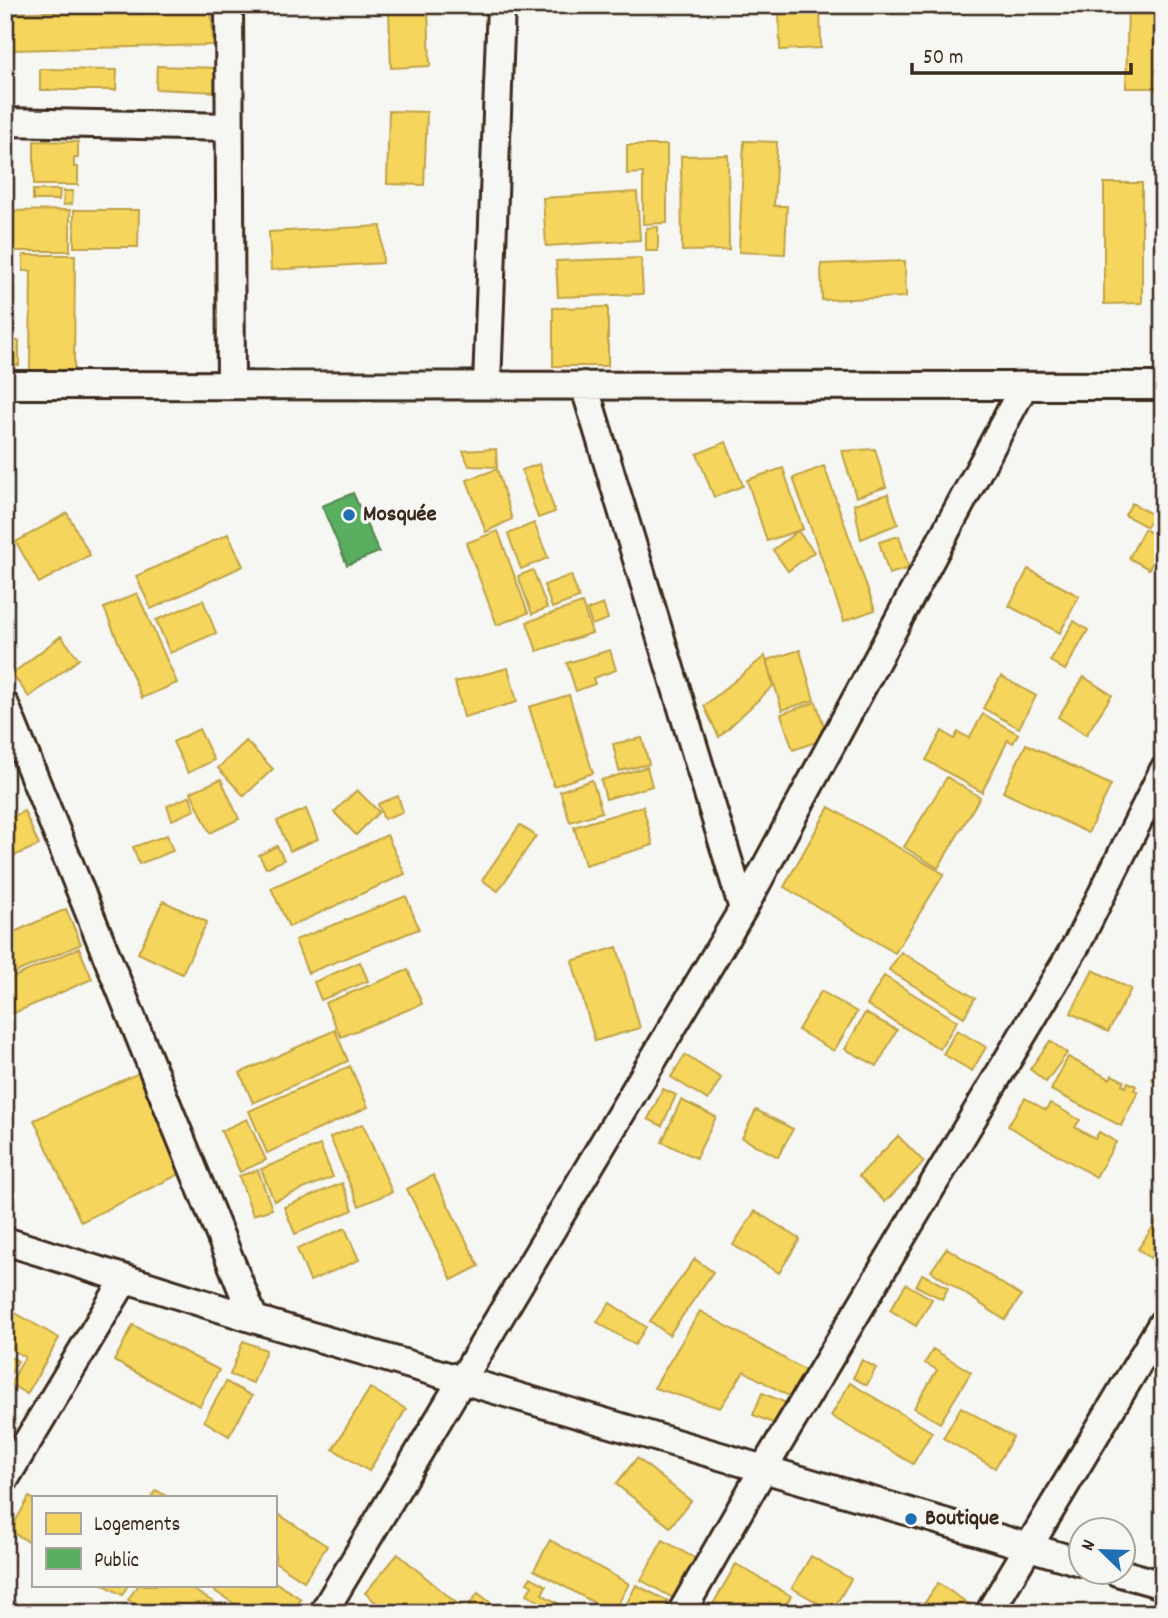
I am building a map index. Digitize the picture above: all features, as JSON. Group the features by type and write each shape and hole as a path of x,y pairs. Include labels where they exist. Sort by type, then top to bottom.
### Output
{"street":[{"path":"229,5 231,385"},
{"path":"487,385 500,5"},
{"path":"5,122 230,127"},
{"path":"5,385 1163,386"},
{"path":"583,385 743,909"},
{"path":"323,1613 743,909 1024,386"},
{"path":"5,705 254,1319"},
{"path":"681,1613 764,1468 1078,942 1163,771"},
{"path":"5,1241 254,1319 1066,1558"},
{"path":"5,1479 125,1279"},
{"path":"989,1613 1163,1322"},
{"path":"1136,1578 1163,1585"}],"building: Logements":[{"path":"211,5 213,45 12,50 9,13"},
{"path":"820,5 821,48 780,50 779,7"},
{"path":"1128,5 1159,5 1158,88 1126,88"},
{"path":"428,9 430,66 391,68 389,11"},
{"path":"157,66 219,68 218,92 156,89"},
{"path":"40,69 117,70 116,90 40,90"},
{"path":"389,111 427,112 424,185 387,184"},
{"path":"34,141 78,142 78,158 74,158 74,167 78,167 78,185 34,185"},
{"path":"744,141 777,142 774,206 787,206 785,254 739,252"},
{"path":"627,145 667,145 667,223 643,224 643,173 627,174"},
{"path":"728,155 729,250 682,251 681,156"},
{"path":"1104,183 1142,183 1142,303 1104,304"},
{"path":"33,190 60,190 59,200 33,200"},
{"path":"64,191 73,191 72,204 63,205"},
{"path":"637,192 640,240 546,246 543,198"},
{"path":"70,210 70,251 5,251 5,211"},
{"path":"74,210 139,210 138,247 74,247"},
{"path":"381,226 383,263 271,270 269,232"},
{"path":"658,227 658,251 646,251 646,228"},
{"path":"23,255 75,255 74,372 30,372 31,271 23,271"},
{"path":"641,258 643,294 558,297 556,261"},
{"path":"905,261 906,297 822,300 821,264"},
{"path":"608,307 608,366 553,366 553,308"},
{"path":"5,341 19,341 19,365 5,365"},
{"path":"726,442 743,486 714,497 697,454"},
{"path":"496,449 497,467 469,466 463,451"},
{"path":"875,449 886,487 856,497 842,451"},
{"path":"539,464 555,512 538,518 522,470"},
{"path":"824,466 875,610 844,621 793,478"},
{"path":"783,468 803,529 767,541 747,480"},
{"path":"497,469 512,519 486,532 467,480"},
{"path":"888,494 898,524 861,539 854,504"},
{"path":"1132,503 1153,515 1147,527 1125,515"},
{"path":"67,513 90,555 39,583 16,542"},
{"path":"534,523 548,558 521,569 508,534"},
{"path":"1144,529 1163,539 1149,569 1129,558"},
{"path":"498,531 528,613 497,625 466,543"},
{"path":"798,531 814,552 788,571 773,550"},
{"path":"228,534 243,566 151,609 136,576"},
{"path":"899,536 909,568 889,574 879,542"},
{"path":"1028,569 1079,596 1060,633 1009,606"},
{"path":"533,570 547,608 532,614 518,576"},
{"path":"571,575 579,598 552,608 544,585"},
{"path":"137,593 177,683 142,698 104,608"},
{"path":"203,600 216,633 170,653 156,620"},
{"path":"582,603 592,633 537,651 527,622"},
{"path":"603,604 608,619 592,625 587,610"},
{"path":"1074,621 1088,630 1065,670 1050,661"},
{"path":"61,636 79,659 29,697 12,674"},
{"path":"610,650 616,670 593,678 595,684 576,691 567,663"},
{"path":"800,650 814,700 782,710 767,660"},
{"path":"765,656 773,686 719,737 704,706"},
{"path":"508,668 517,702 464,717 455,682"},
{"path":"1001,676 1036,696 1019,728 983,708"},
{"path":"1084,677 1112,695 1086,735 1058,717"},
{"path":"569,695 593,773 554,786 529,707"},
{"path":"816,702 828,738 793,750 781,714"},
{"path":"983,714 1018,734 1013,743 1008,740 982,792 926,760 942,731 954,739 958,732 969,738"},
{"path":"199,729 214,760 188,773 173,742"},
{"path":"642,738 649,764 619,771 613,744"},
{"path":"246,741 273,769 244,796 218,768"},
{"path":"1026,744 1111,785 1088,833 1003,792"},
{"path":"647,767 652,786 606,799 601,780"},
{"path":"947,777 980,797 938,868 904,847"},
{"path":"221,779 239,819 210,833 191,792"},
{"path":"592,780 602,812 570,822 560,791"},
{"path":"357,790 379,812 356,835 334,812"},
{"path":"190,796 195,810 172,820 167,806"},
{"path":"398,796 403,812 384,819 378,804"},
{"path":"643,806 653,845 585,865 574,827"},
{"path":"829,807 944,874 895,953 784,887"},
{"path":"306,809 318,839 290,851 277,821"},
{"path":"24,811 39,845 5,860 5,820"},
{"path":"520,825 536,836 498,891 482,880"},
{"path":"167,835 173,851 139,864 133,847"},
{"path":"387,835 405,874 289,927 271,888"},
{"path":"277,846 284,860 266,868 259,855"},
{"path":"406,896 419,929 308,973 295,940"},
{"path":"163,901 207,922 182,974 138,953"},
{"path":"66,909 81,944 5,977 5,936"},
{"path":"617,947 640,1028 595,1041 572,961"},
{"path":"79,948 92,979 5,1017 5,981"},
{"path":"901,952 975,998 964,1017 889,970"},
{"path":"360,962 368,981 321,1000 314,982"},
{"path":"408,970 422,1004 341,1037 325,1003"},
{"path":"1093,970 1131,989 1108,1032 1071,1013"},
{"path":"884,976 957,1021 940,1049 867,1005"},
{"path":"821,991 857,1012 834,1051 798,1030"},
{"path":"865,1013 897,1030 877,1066 845,1049"},
{"path":"335,1030 348,1061 253,1103 240,1073"},
{"path":"957,1030 986,1047 972,1071 943,1054"},
{"path":"1050,1041 1067,1053 1046,1082 1030,1069"},
{"path":"685,1055 721,1078 708,1100 671,1077"},
{"path":"1068,1057 1110,1079 1112,1075 1124,1081 1122,1085 1126,1087 1128,1082 1136,1086 1134,1090 1138,1092 1121,1126 1051,1090"},
{"path":"1163,1061 1163,1085 1152,1079"},
{"path":"350,1066 368,1107 267,1153 249,1111"},
{"path":"139,1073 184,1172 81,1222 34,1120"},
{"path":"663,1089 676,1095 662,1126 648,1119"},
{"path":"1025,1098 1046,1110 1050,1103 1080,1120 1075,1127 1095,1139 1099,1132 1116,1142 1096,1177 1008,1126"},
{"path":"681,1100 716,1117 696,1158 662,1142"},
{"path":"756,1110 793,1129 778,1157 742,1138"},
{"path":"247,1119 266,1160 240,1172 221,1131"},
{"path":"363,1124 392,1192 359,1206 330,1137"},
{"path":"898,1136 924,1162 885,1202 859,1176"},
{"path":"320,1145 333,1177 274,1201 261,1169"},
{"path":"258,1170 272,1209 253,1215 239,1176"},
{"path":"433,1175 479,1266 452,1280 407,1189"},
{"path":"342,1183 353,1210 295,1234 284,1207"},
{"path":"755,1211 800,1239 779,1273 733,1245"},
{"path":"1160,1217 1163,1219 1163,1252 1156,1262 1138,1249"},
{"path":"345,1228 359,1260 310,1281 297,1249"},
{"path":"947,1248 1021,1296 1005,1320 931,1271"},
{"path":"695,1259 713,1272 669,1335 650,1321"},
{"path":"922,1274 948,1288 942,1299 916,1286"},
{"path":"906,1284 932,1299 916,1326 890,1310"},
{"path":"610,1303 646,1327 635,1345 597,1322"},
{"path":"5,1307 59,1338 27,1394 10,1384 25,1357 5,1346"},
{"path":"700,1311 810,1373 794,1399 744,1371 720,1408 654,1388"},
{"path":"133,1325 219,1370 200,1406 114,1361"},
{"path":"243,1341 266,1350 253,1383 230,1375"},
{"path":"933,1349 971,1372 940,1423 914,1408 937,1370 925,1363"},
{"path":"5,1355 18,1361 9,1376 5,1374"},
{"path":"862,1360 876,1368 867,1385 853,1378"},
{"path":"226,1382 252,1396 229,1436 204,1421"},
{"path":"850,1383 932,1432 913,1464 831,1416"},
{"path":"370,1388 406,1409 369,1471 333,1449"},
{"path":"762,1393 789,1404 780,1426 753,1415"},
{"path":"961,1407 1013,1437 995,1468 943,1438"},
{"path":"637,1458 691,1501 670,1527 616,1484"},
{"path":"156,1490 166,1496 152,1496"},
{"path":"29,1497 32,1498 32,1543 10,1531"},
{"path":"276,1513 327,1546 304,1581 276,1563"},
{"path":"550,1540 629,1584 613,1613 534,1570"},
{"path":"663,1540 696,1559 673,1598 641,1580"},
{"path":"398,1554 462,1608 458,1613 388,1613 365,1593"},
{"path":"811,1556 851,1579 832,1611 792,1588"},
{"path":"736,1564 791,1596 781,1613 708,1613"},
{"path":"531,1577 546,1586 542,1594 574,1613 533,1611 538,1601 527,1594 532,1586 527,1583"},
{"path":"276,1583 301,1599 293,1613 249,1613 207,1586 276,1586"},
{"path":"938,1583 975,1608 972,1613 918,1613"},
{"path":"636,1585 668,1601 662,1613 622,1613"},
{"path":"106,1586 127,1586 122,1595"},
{"path":"137,1586 187,1586 215,1603 209,1613 149,1613 128,1600"},
{"path":"478,1593 491,1603 484,1613 463,1613"}],"building: Public":[{"path":"353,493 379,552 347,565 322,506"}],"place":[{"name":"Mosquée","path":"349,515"},
{"name":"Boutique","path":"911,1519"}]}
